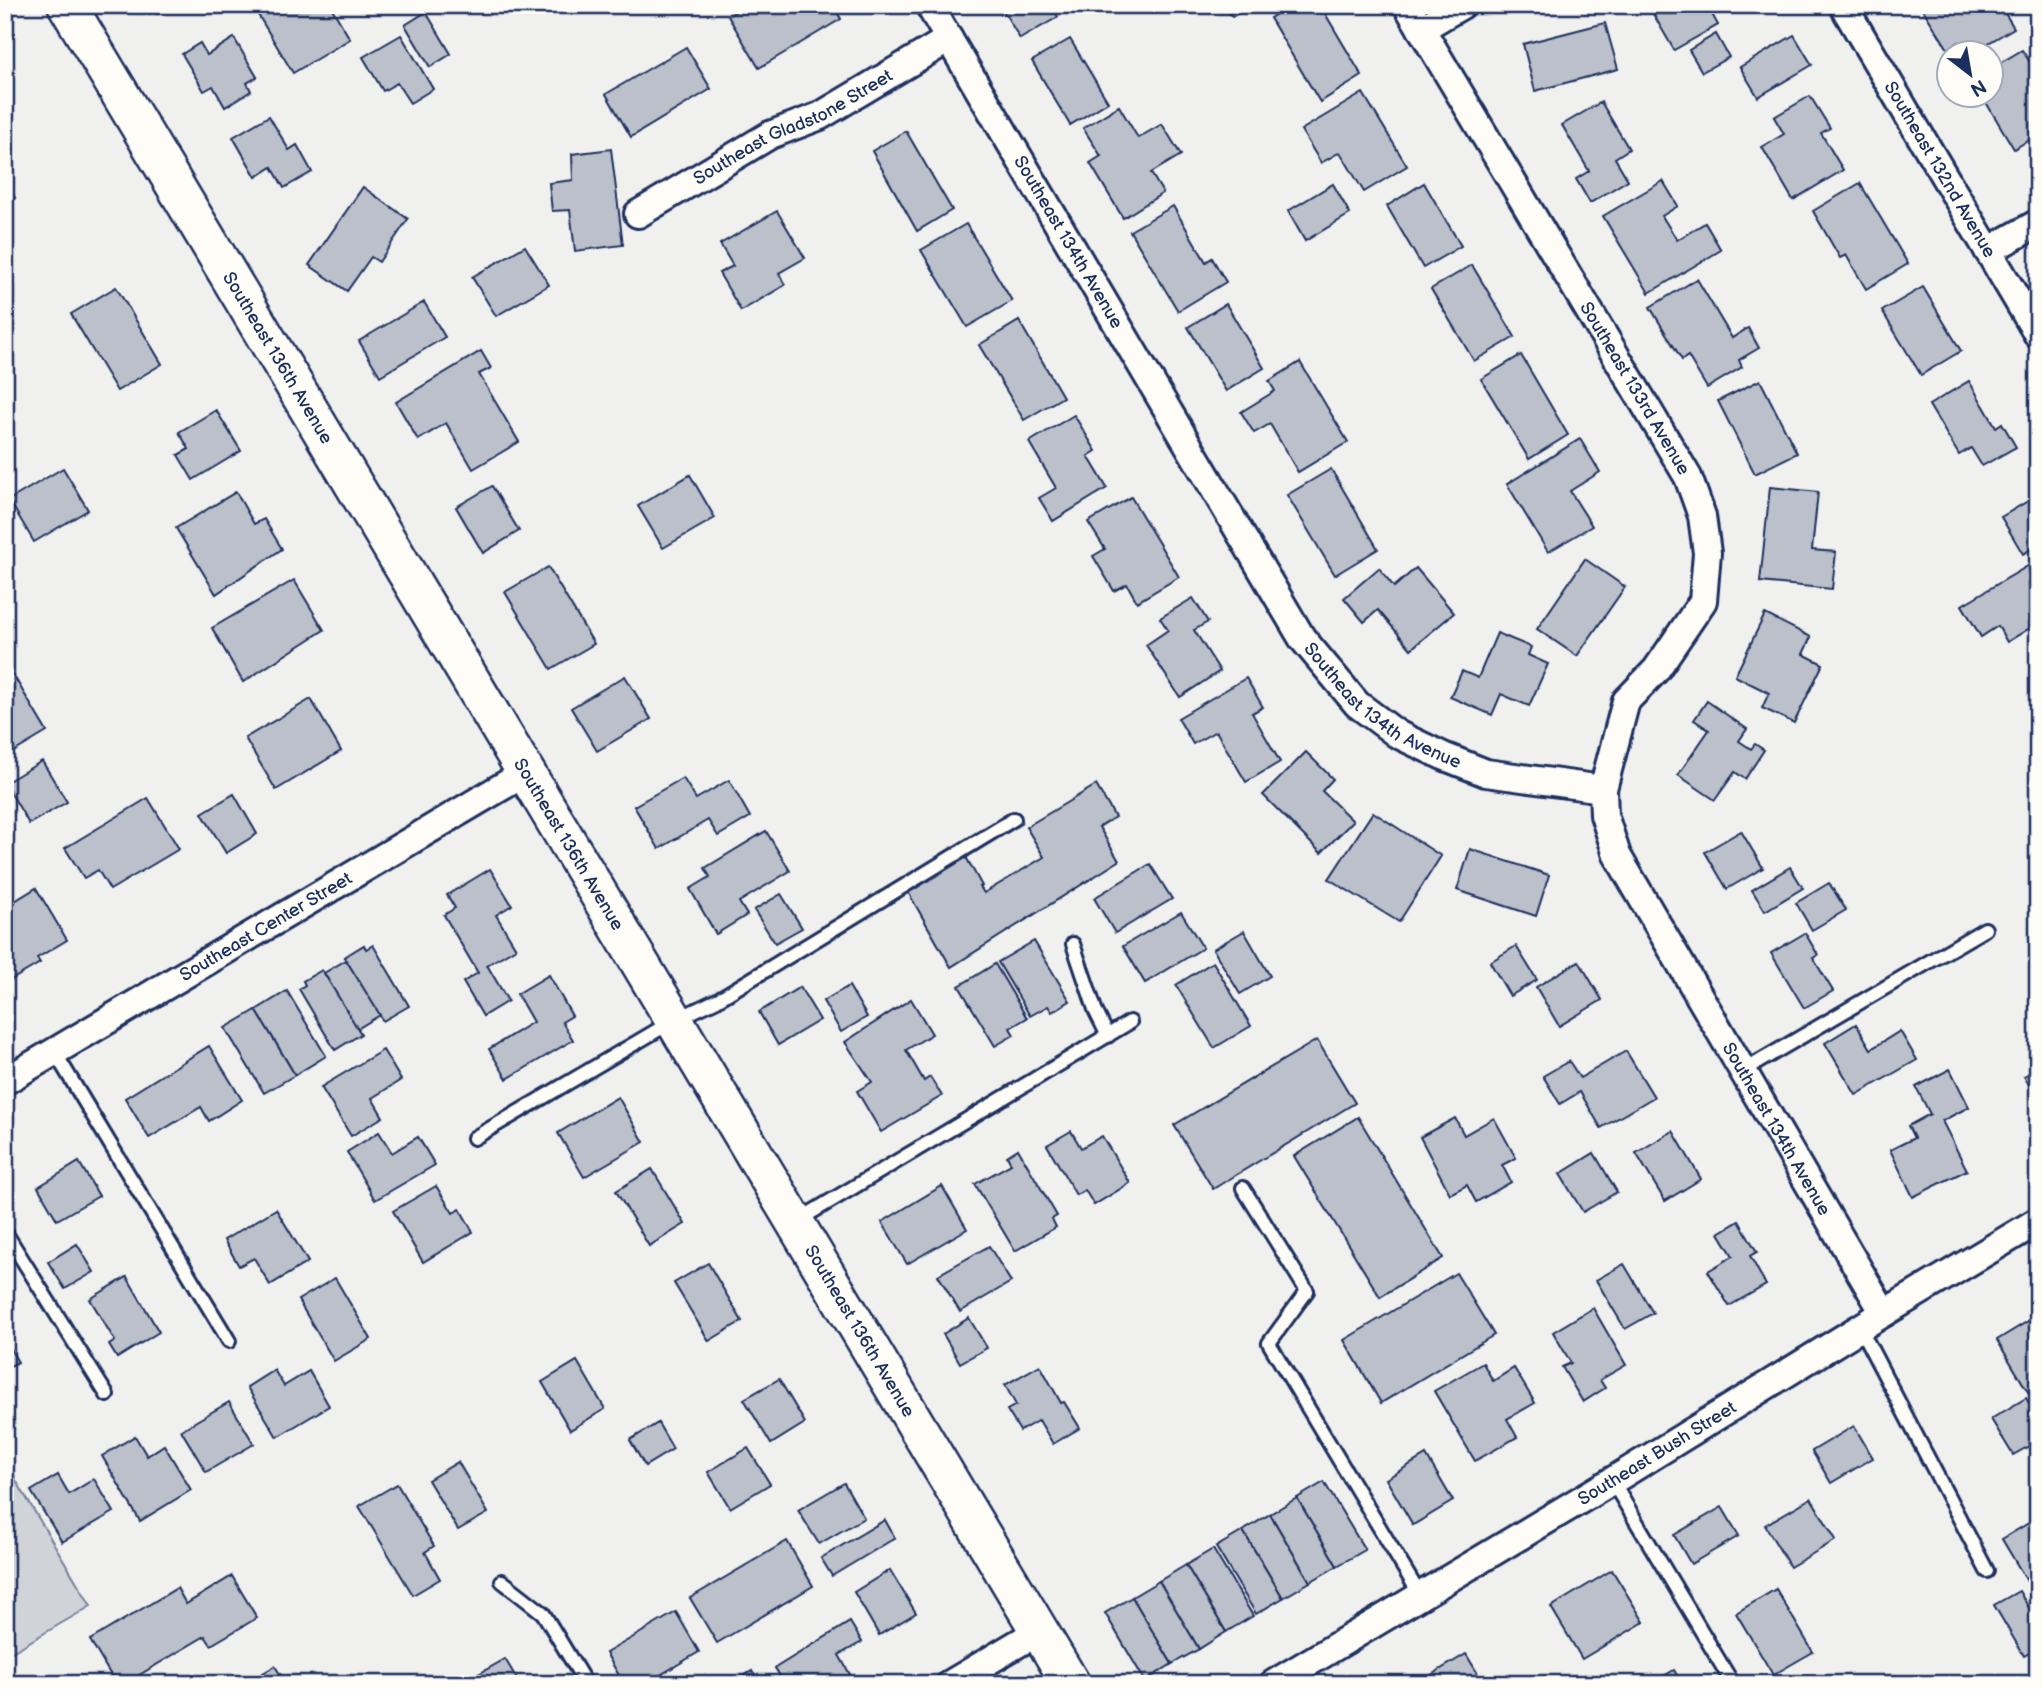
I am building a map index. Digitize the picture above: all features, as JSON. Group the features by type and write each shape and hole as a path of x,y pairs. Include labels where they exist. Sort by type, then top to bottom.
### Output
{"street":[{"name":"Southeast 136th Avenue","path":"67,5 1071,1684"},
{"name":"Southeast 134th Avenue","path":"929,5 1294,626 1326,670 1357,704 1387,727 1443,756 1486,773 1603,789 1604,815 1617,855 1884,1313"},
{"name":"Southeast 133rd Avenue","path":"1407,5 1688,477 1702,516 1707,553 1703,601 1656,670 1626,701 1603,789"},
{"path":"1421,29 1462,5"},
{"name":"Southeast 132nd Avenue","path":"1843,5 2038,335"},
{"name":"Southeast Gladstone Street","path":"638,214 770,135 820,116 949,39"},
{"path":"1989,251 2038,222"},
{"name":"Southeast Center Street","path":"5,1081 525,773"},
{"name":"Southeast Bush Street","path":"1273,1684 2038,1221"},
{"path":"950,1684 1040,1631"}],"lane":[{"path":"474,1138 673,1021 717,1000 1014,819"},
{"path":"1743,1071 1985,929"},
{"path":"1073,944 1096,1013 1108,1036"},
{"path":"794,1223 1130,1022"},
{"path":"54,1051 229,1341"},
{"path":"1243,1188 1307,1291 1269,1343 1420,1595"},
{"path":"5,1232 107,1395"},
{"path":"1860,1328 1987,1570"},
{"path":"1612,1481 1733,1684"},
{"path":"502,1581 543,1613 586,1684"}],"shaded area":[{"path":"5,1462 91,1606 5,1656"}],"building":[{"path":"151,5 172,5 157,14"},
{"path":"259,5 330,5 350,39 293,73 254,8"},
{"path":"746,5 833,5 841,19 759,68 728,16"},
{"path":"1000,5 1051,5 1058,17 1020,39"},
{"path":"1217,5 1252,5 1232,17 1226,8 1221,11"},
{"path":"1290,5 1320,5 1362,76 1320,102 1270,18"},
{"path":"1662,5 1707,5 1718,25 1674,50 1652,12"},
{"path":"1920,5 1973,5 1977,13 1990,5 2000,5 2014,28 1997,38 1941,38"},
{"path":"426,12 451,54 430,67 405,25"},
{"path":"1605,23 1618,69 1535,91 1523,44"},
{"path":"1716,34 1729,57 1702,72 1689,50"},
{"path":"401,35 433,89 410,103 397,83 383,91 363,57"},
{"path":"1794,35 1812,65 1758,97 1740,67"},
{"path":"234,38 257,77 247,83 251,91 225,107 213,86 204,91 182,54 200,43 207,55"},
{"path":"1070,39 1108,102 1070,125 1032,61"},
{"path":"686,47 711,89 631,137 606,94"},
{"path":"2022,50 2033,67 2038,64 2038,135 2014,149 1989,108 2004,108 2004,61"},
{"path":"1363,93 1407,166 1364,192 1340,152 1321,163 1301,130"},
{"path":"1810,96 1830,128 1821,133 1843,170 1793,200 1762,147 1784,134 1774,117"},
{"path":"1601,102 1629,149 1615,158 1628,180 1590,203 1576,179 1589,171 1562,125"},
{"path":"1119,106 1138,138 1162,124 1181,155 1151,173 1163,193 1123,218 1090,163 1101,156 1083,128"},
{"path":"269,116 289,150 297,145 312,172 284,188 272,167 256,177 233,137"},
{"path":"906,131 952,210 917,231 872,151"},
{"path":"611,149 623,245 575,251 570,210 552,211 549,183 573,180 572,154"},
{"path":"5,181 15,198 5,204"},
{"path":"1663,181 1678,206 1662,216 1677,240 1705,223 1721,250 1649,293 1603,216"},
{"path":"1424,183 1461,246 1423,268 1387,206"},
{"path":"1860,183 1908,264 1866,289 1846,255 1840,258 1813,211"},
{"path":"1333,184 1350,214 1305,241 1288,211"},
{"path":"363,187 408,219 379,262 371,257 347,291 309,265"},
{"path":"1173,206 1206,262 1212,258 1226,282 1178,311 1130,231"},
{"path":"777,211 805,258 779,273 785,285 741,311 719,273 733,266 720,244"},
{"path":"966,224 1012,301 967,327 921,250"},
{"path":"525,246 549,285 496,316 472,277"},
{"path":"1472,265 1515,337 1474,361 1431,289"},
{"path":"1697,279 1732,338 1748,328 1759,348 1739,360 1742,367 1707,388 1688,356 1682,360 1650,307"},
{"path":"116,287 162,364 117,391 71,314"},
{"path":"1923,287 1961,351 1921,375 1882,311"},
{"path":"424,302 445,337 380,376 359,341"},
{"path":"1226,304 1264,368 1226,391 1188,327"},
{"path":"1019,321 1063,397 1024,420 979,345"},
{"path":"481,351 491,368 479,374 519,442 473,469 446,423 418,440 396,402"},
{"path":"1521,355 1568,435 1529,459 1481,379"},
{"path":"1300,362 1348,442 1298,472 1270,424 1254,433 1241,412 1275,391 1269,381"},
{"path":"1760,380 1797,453 1755,474 1718,401"},
{"path":"1969,381 1996,427 2002,423 2016,447 1982,466 1971,448 1959,455 1929,405"},
{"path":"216,410 241,451 193,480 178,455 189,449 179,432"},
{"path":"1074,415 1096,451 1088,456 1107,488 1053,521 1039,498 1056,488 1029,442"},
{"path":"1580,439 1600,472 1570,491 1592,526 1548,552 1507,484"},
{"path":"63,468 88,510 34,542 9,500"},
{"path":"1331,469 1378,549 1335,575 1287,495"},
{"path":"690,475 715,518 663,548 638,506"},
{"path":"492,486 519,531 483,553 456,507"},
{"path":"1770,487 1818,492 1812,550 1836,552 1832,589 1760,582"},
{"path":"236,492 254,524 264,519 282,549 216,594 176,528"},
{"path":"2038,495 2038,545 2023,554 2001,517"},
{"path":"1131,497 1179,577 1137,602 1127,584 1114,591 1093,556 1105,549 1088,522"},
{"path":"1585,559 1625,587 1577,656 1537,629"},
{"path":"2038,560 2038,623 2007,642 1998,626 1981,637 1962,605"},
{"path":"548,567 594,644 551,669 505,592"},
{"path":"1379,568 1394,587 1416,568 1454,613 1411,649 1378,610 1364,622 1344,598"},
{"path":"294,580 324,630 243,682 212,628"},
{"path":"1193,598 1208,622 1194,630 1220,671 1180,697 1146,645 1168,630 1160,618"},
{"path":"1765,614 1811,637 1803,654 1823,664 1794,723 1762,708 1769,693 1735,676"},
{"path":"1497,633 1531,647 1528,655 1548,664 1529,706 1501,694 1492,715 1450,697 1462,671 1478,678"},
{"path":"12,673 47,732 5,757 5,677"},
{"path":"625,676 651,719 597,751 571,708"},
{"path":"1246,678 1263,707 1252,713 1280,762 1246,782 1216,731 1193,744 1178,718"},
{"path":"311,699 341,751 276,790 245,738"},
{"path":"1707,701 1747,729 1739,741 1751,749 1755,744 1764,750 1745,779 1735,772 1715,800 1678,775 1709,730 1694,720"},
{"path":"1306,752 1333,779 1322,791 1353,821 1321,853 1263,795"},
{"path":"42,761 67,802 29,824 5,783"},
{"path":"683,778 696,799 729,780 750,817 718,836 708,820 659,849 634,806"},
{"path":"1096,785 1115,817 1099,827 1119,861 951,967 908,892 966,857 984,893 1044,857 1026,827"},
{"path":"234,794 257,834 226,853 202,813"},
{"path":"148,798 179,849 110,890 98,870 84,878 65,848"},
{"path":"1373,812 1441,856 1399,922 1329,879"},
{"path":"766,831 790,871 739,902 747,915 716,934 690,889 710,877 705,868"},
{"path":"1741,831 1763,868 1727,889 1705,852"},
{"path":"1470,849 1549,875 1536,916 1457,890"},
{"path":"1150,864 1172,899 1115,933 1094,898"},
{"path":"1790,867 1803,888 1765,911 1752,890"},
{"path":"490,869 512,905 496,915 516,948 487,965 508,1001 483,1016 463,982 478,973 444,915 455,908 447,895"},
{"path":"1829,883 1846,910 1812,930 1796,903"},
{"path":"36,888 67,940 37,958 40,963 6,983 5,907"},
{"path":"781,894 802,928 775,943 754,910"},
{"path":"1181,912 1203,948 1145,983 1123,946"},
{"path":"1244,931 1270,976 1240,994 1213,949"},
{"path":"1805,933 1818,955 1813,958 1833,991 1804,1008 1771,953"},
{"path":"1034,941 1070,1001 1052,1012 1048,1006 1030,1016 998,962"},
{"path":"364,945 366,949 373,945 409,1006 383,1021 344,957"},
{"path":"1516,946 1537,980 1510,996 1490,962"},
{"path":"346,960 380,1015 357,1029 324,973"},
{"path":"1579,961 1602,1000 1559,1026 1536,987"},
{"path":"1213,962 1251,1026 1214,1048 1176,985"},
{"path":"995,964 1027,1018 1010,1028 1014,1035 995,1046 959,986"},
{"path":"322,970 361,1034 335,1050 299,989 305,985 303,981"},
{"path":"549,975 572,1016 562,1022 573,1040 507,1079 489,1049 533,1022 517,994"},
{"path":"849,986 867,1017 841,1032 823,1001"},
{"path":"800,987 820,1020 778,1045 759,1012"},
{"path":"287,991 326,1056 295,1075 256,1010"},
{"path":"911,999 932,1034 906,1050 924,1081 930,1077 942,1096 881,1132 857,1091 872,1082 845,1042"},
{"path":"256,1010 295,1075 264,1093 225,1028"},
{"path":"1856,1024 1871,1049 1900,1031 1917,1060 1856,1095 1825,1043"},
{"path":"1317,1040 1355,1103 1213,1189 1174,1125"},
{"path":"209,1046 242,1100 209,1121 201,1107 149,1138 125,1098"},
{"path":"383,1050 401,1080 372,1098 383,1117 351,1136 321,1087"},
{"path":"1626,1051 1654,1097 1601,1128 1580,1092 1560,1104 1543,1076 1569,1061 1580,1078"},
{"path":"2038,1068 2038,1100 2024,1076"},
{"path":"1950,1069 1969,1107 1942,1121 1967,1170 1913,1197 1890,1150 1914,1138 1908,1126 1930,1114 1916,1087"},
{"path":"618,1097 644,1142 584,1177 558,1133"},
{"path":"1358,1117 1443,1258 1380,1297 1294,1156"},
{"path":"1455,1118 1464,1135 1494,1118 1516,1158 1502,1165 1511,1182 1476,1202 1467,1185 1450,1194 1420,1137"},
{"path":"1071,1131 1081,1148 1102,1136 1130,1183 1094,1205 1085,1190 1076,1195 1047,1145"},
{"path":"1673,1131 1701,1179 1665,1201 1636,1153"},
{"path":"379,1132 392,1153 418,1137 435,1165 375,1200 347,1152"},
{"path":"1018,1149 1057,1216 1052,1219 1056,1227 1015,1251 975,1184 1011,1164 1007,1156"},
{"path":"1594,1153 1617,1192 1583,1212 1560,1174"},
{"path":"79,1162 99,1196 57,1220 38,1187"},
{"path":"652,1169 685,1224 649,1246 616,1191"},
{"path":"436,1186 453,1213 460,1209 473,1232 423,1262 393,1211"},
{"path":"942,1186 967,1229 907,1264 882,1222"},
{"path":"276,1209 308,1262 270,1285 254,1258 239,1266 224,1240"},
{"path":"1739,1221 1757,1252 1750,1256 1766,1285 1729,1306 1708,1271 1733,1256 1719,1233"},
{"path":"77,1244 94,1272 65,1289 48,1262"},
{"path":"989,1246 1011,1282 960,1312 938,1275"},
{"path":"708,1263 742,1321 709,1341 674,1283"},
{"path":"1624,1264 1653,1313 1625,1329 1596,1280"},
{"path":"1456,1273 1494,1335 1381,1403 1344,1340"},
{"path":"127,1277 159,1332 117,1358 109,1345 115,1341 90,1299"},
{"path":"335,1278 371,1339 334,1361 298,1300"},
{"path":"1593,1308 1626,1365 1600,1380 1605,1388 1583,1402 1562,1367 1571,1363 1553,1332"},
{"path":"2038,1315 2038,1390 2030,1395 1997,1340"},
{"path":"969,1318 987,1348 960,1363 943,1334"},
{"path":"5,1340 18,1362 5,1369"},
{"path":"577,1361 605,1409 570,1430 542,1382"},
{"path":"1483,1363 1493,1381 1514,1368 1535,1403 1507,1419 1517,1437 1475,1461 1434,1391"},
{"path":"1040,1365 1061,1403 1064,1402 1080,1428 1053,1444 1039,1420 1020,1431 1007,1410 1016,1405 1005,1385"},
{"path":"274,1370 284,1386 309,1371 329,1406 277,1437 247,1387"},
{"path":"779,1379 805,1423 771,1444 744,1399"},
{"path":"2026,1398 2038,1418 2038,1441 2013,1455 1991,1419"},
{"path":"229,1402 254,1444 206,1472 181,1430"},
{"path":"658,1423 673,1449 645,1466 630,1440"},
{"path":"1854,1426 1873,1458 1831,1483 1812,1451"},
{"path":"135,1436 147,1456 164,1445 191,1490 140,1521 102,1456"},
{"path":"748,1448 770,1484 730,1508 708,1472"},
{"path":"1426,1455 1453,1501 1413,1525 1386,1479"},
{"path":"458,1462 488,1513 458,1530 428,1480"},
{"path":"58,1475 69,1494 94,1479 114,1512 62,1542 31,1491"},
{"path":"1324,1482 1365,1550 1337,1566 1297,1498"},
{"path":"844,1483 864,1518 819,1544 798,1510"},
{"path":"397,1484 434,1546 425,1552 440,1579 413,1595 359,1506"},
{"path":"1297,1498 1337,1566 1310,1582 1270,1514"},
{"path":"1811,1498 1836,1540 1790,1567 1765,1525"},
{"path":"1722,1507 1739,1536 1691,1564 1674,1535"},
{"path":"1270,1514 1310,1582 1283,1598 1243,1531"},
{"path":"885,1520 895,1538 832,1576 821,1558"},
{"path":"2032,1521 2038,1531 2038,1578 2028,1583 2002,1539"},
{"path":"1243,1531 1283,1598 1256,1614 1216,1547"},
{"path":"787,1541 813,1586 717,1643 690,1598"},
{"path":"1213,1549 1253,1616 1226,1632 1186,1565"},
{"path":"1186,1565 1226,1632 1199,1649 1159,1581"},
{"path":"890,1570 916,1613 879,1635 854,1592"},
{"path":"1612,1570 1644,1622 1582,1659 1551,1607"},
{"path":"232,1576 257,1618 211,1645 205,1636 124,1684 116,1684 90,1640 177,1588 186,1604"},
{"path":"1159,1581 1199,1649 1172,1664 1132,1597"},
{"path":"1776,1589 1813,1652 1773,1675 1736,1613"},
{"path":"2019,1591 2038,1623 2038,1648 2024,1656 1994,1605"},
{"path":"1132,1597 1172,1664 1145,1681 1105,1613"},
{"path":"676,1612 699,1652 645,1684 624,1684 606,1653"},
{"path":"850,1622 862,1642 839,1655 852,1678 843,1684 785,1684 775,1668"},
{"path":"1466,1654 1484,1684 1416,1684"},
{"path":"505,1659 520,1684 463,1683"},
{"path":"275,1666 286,1684 244,1684"},
{"path":"1674,1670 1682,1684 1650,1684"},
{"path":"752,1671 759,1684 730,1684"}]}
